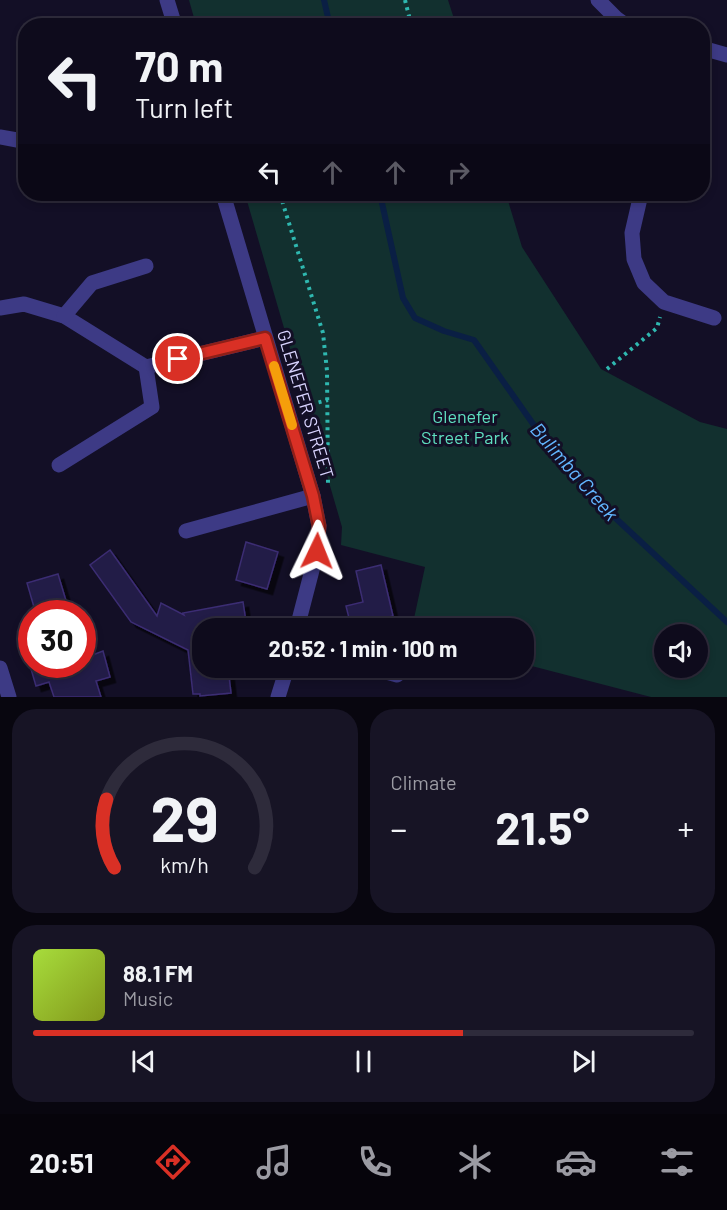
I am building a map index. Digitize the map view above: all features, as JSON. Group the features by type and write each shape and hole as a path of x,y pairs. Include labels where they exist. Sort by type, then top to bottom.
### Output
{"street":[{"path":"167,0 173,18"},
{"path":"598,0 616,18"},
{"path":"710,50 727,55"},
{"path":"0,137 18,140"},
{"name":"GLENEFER STREET","path":"225,201 313,496 319,526 317,551 300,618"},
{"path":"639,201 632,233 634,259 644,282 664,302 714,318"},
{"path":"64,316 92,283 146,266"},
{"path":"0,308 24,304 64,316 146,367 265,338"},
{"path":"60,465 152,407 146,367"},
{"path":"186,531 313,496"},
{"path":"0,668 5,690"},
{"path":"278,697 284,678"}],"path":[{"path":"405,0 409,18"},
{"path":"282,201 323,333 327,370 329,489"},
{"path":"607,369 657,328 664,302"}],"green space":[{"path":"189,0 448,0 454,18 194,18"},
{"name":"Glenefer Street Park","path":"247,201 508,201 522,247 601,369 700,422 727,429 727,697 651,697 534,667 534,618 414,618 425,567 341,545 342,527"}],"building":[{"path":"246,542 278,552 267,589 236,580"},
{"path":"110,550 157,616 161,603 184,615 183,613 243,602 245,618 192,618 192,678 229,678 231,693 200,696 200,694 193,694 188,650 131,622 90,565"},
{"path":"381,565 393,616 349,618 346,606 363,602 356,571"},
{"path":"58,574 66,600 32,600 27,583"},
{"path":"103,651 110,677 96,681 101,697 54,697 49,682 36,686 34,678 96,678 96,654"}],"waterway":[{"name":"Bulimba Creek","path":"324,0 328,18"},
{"name":"Bulimba Creek","path":"382,201 403,298 415,318 444,331 474,340 550,448 610,513 727,622"}],"slow traffic":[{"path":"274,366 292,425"}],"route":[{"path":"178,359 265,338 313,496 319,526 317,551"}]}
